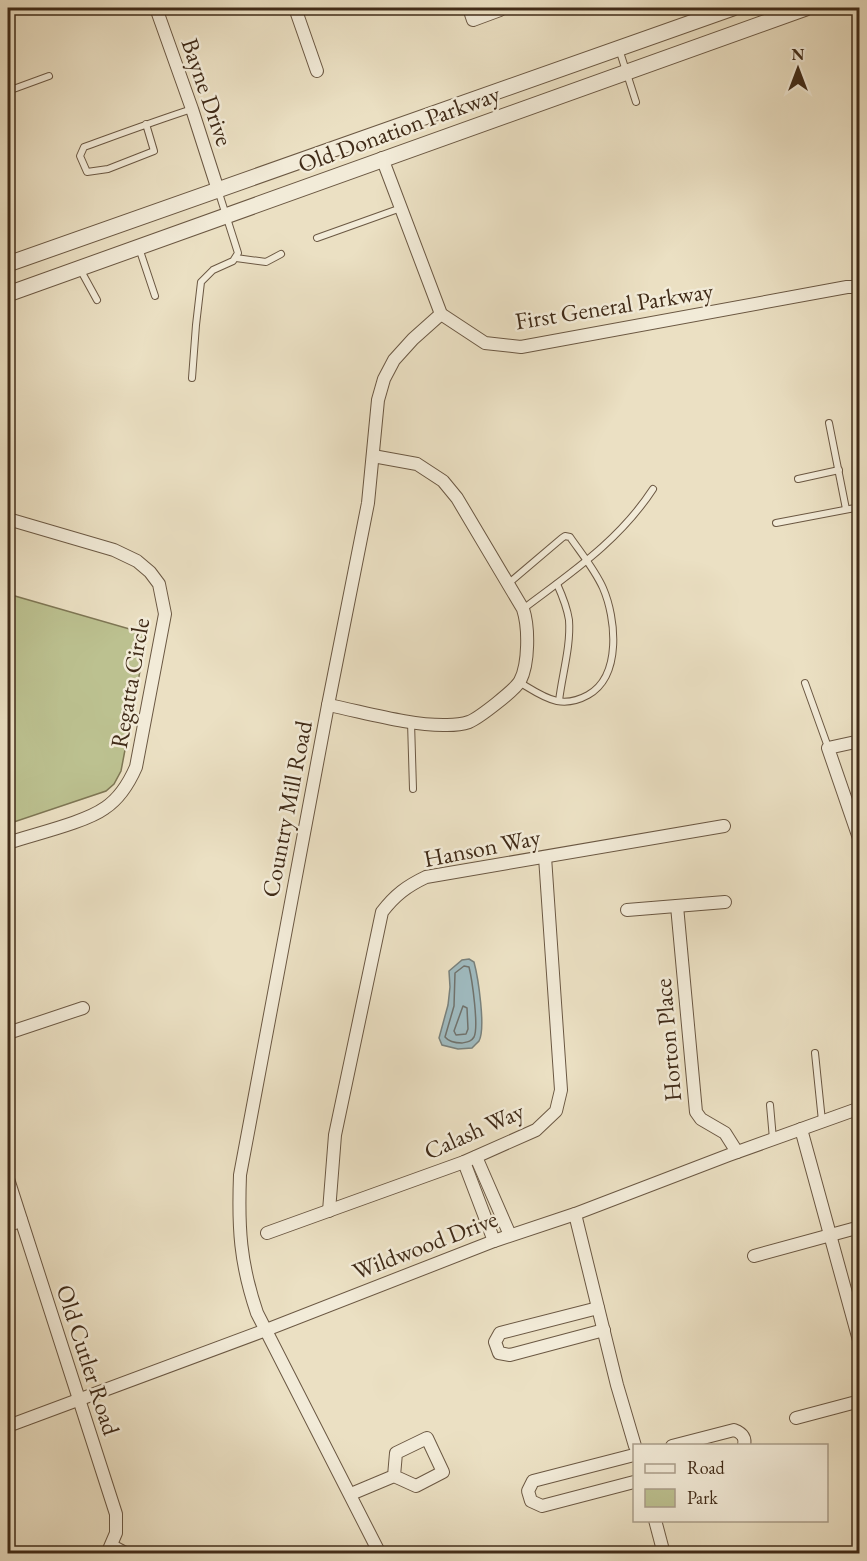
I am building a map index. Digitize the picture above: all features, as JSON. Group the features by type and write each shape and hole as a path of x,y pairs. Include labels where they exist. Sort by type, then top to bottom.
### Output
{"street":[{"name":"Bayne Drive","path":"156,8 218,189"},
{"path":"295,8 317,71"},
{"path":"469,8 473,20 500,10 499,8"},
{"name":"Old Donation Parkway","path":"8,264 734,8"},
{"name":"Old Donation Parkway","path":"8,294 382,158 806,8"},
{"path":"382,158 441,314"},
{"name":"First General Parkway","path":"441,314 485,343 521,346 847,287 860,287"},
{"name":"Country Mill Road","path":"380,1554 266,1330 250,1293 240,1247 240,1175 368,502 378,400 384,378 394,360 441,314"},
{"path":"328,705 411,721 446,725 470,722 486,712 519,682 528,636 523,609 509,583 443,481 417,464 373,456"},
{"name":"Regatta Circle","path":"8,519 114,550 137,561 159,584 165,614 136,767 128,785 106,808 92,816 8,843"},
{"path":"860,741 828,748 860,841"},
{"name":"Hanson Way","path":"329,1211 335,1135 382,912 395,895 426,877 724,826"},
{"name":"Calash Way","path":"267,1233 470,1160 536,1130 556,1111 561,1090 545,857"},
{"path":"627,910 725,902"},
{"name":"Horton Place","path":"677,906 696,1112 701,1119 725,1134 737,1152"},
{"path":"8,1033 84,1008"},
{"name":"Wildwood Drive","path":"8,1426 266,1330 510,1235 575,1215 737,1152 860,1108"},
{"path":"801,1129 860,1344"},
{"path":"470,1160 510,1235"},
{"path":"470,1160 494,1241"},
{"name":"Old Cutler Road","path":"8,1179 116,1514 116,1533 109,1550"},
{"path":"575,1215 634,1444"},
{"path":"8,1226 21,1220"},
{"path":"754,1256 860,1227"},
{"path":"598,1308 500,1333 495,1342 496,1348 499,1353 510,1355 604,1330"},
{"path":"796,1418 860,1401"},
{"path":"680,1444 734,1430 740,1432 744,1437 744,1444"},
{"path":"633,1455 533,1481 528,1491 531,1501 542,1506 633,1482"},
{"path":"351,1494 394,1476"},
{"path":"655,1522 664,1554"},
{"path":"109,1550 127,1554"}],"lane":[{"path":"619,48 636,102"},
{"path":"8,91 49,76"},
{"path":"146,124 154,151 108,169 87,172 80,156 84,147 146,124 192,109"},
{"path":"218,189 238,253 236,258"},
{"path":"317,238 401,208"},
{"path":"139,247 155,296"},
{"path":"192,378 201,282 213,270 236,258 266,262 281,254"},
{"path":"80,268 96,300"},
{"path":"829,423 846,510"},
{"path":"798,479 839,470"},
{"path":"523,609 586,561 625,526 653,489"},
{"path":"776,523 860,507"},
{"path":"509,583 565,536 570,537 602,587 609,607 612,645 610,665 606,676 592,692 581,698 558,701 548,699 519,682"},
{"path":"556,584 565,603 569,619 558,701"},
{"path":"805,683 828,748"},
{"path":"411,721 413,789"},
{"path":"815,1053 822,1122"},
{"path":"770,1105 773,1139"}],"green space":[{"path":"8,594 147,634 121,771 114,784 106,791 8,824"}],"water":[{"path":"469,959 474,962 481,1002 481,1034 479,1041 472,1048 458,1049 442,1045 439,1038 448,1005 449,971 462,960"}]}
